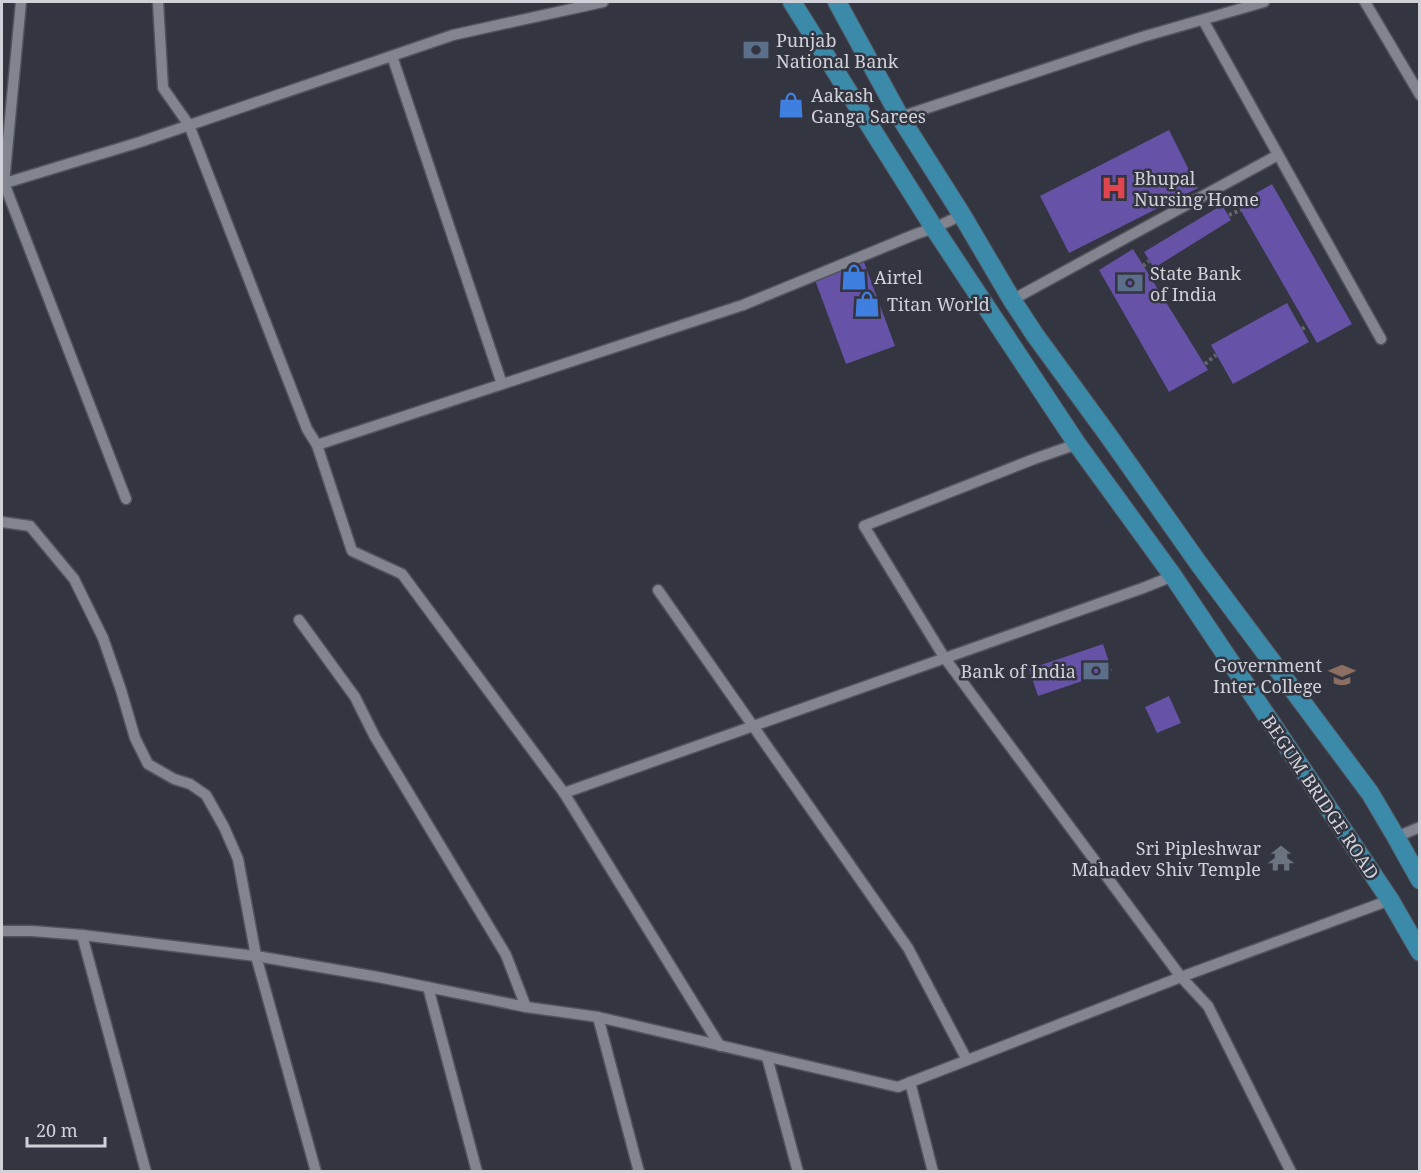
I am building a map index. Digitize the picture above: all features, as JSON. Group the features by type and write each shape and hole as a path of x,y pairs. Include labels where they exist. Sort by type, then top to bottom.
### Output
{"main road":[{"name":"BEGUM BRIDGE ROAD","path":"792,2 934,228 1077,444 1173,576 1390,900 1419,952"},
{"path":"837,2 900,117 1035,335 1199,564 1370,793 1419,880"}],"street":[{"path":"21,2 3,183 126,499"},
{"path":"158,2 163,88 189,125 307,429 317,445 352,550 402,574 564,793 720,1046"},
{"path":"3,183 140,142 453,35 603,2"},
{"path":"900,117 1142,37 1264,2"},
{"path":"1365,2 1419,95"},
{"path":"1203,20 1381,339"},
{"path":"392,56 502,384"},
{"path":"1012,300 1278,155"},
{"path":"317,445 742,305 962,215"},
{"path":"1077,444 864,526 944,657 1181,977 1208,1006 1291,1172"},
{"path":"2,522 30,526 74,579 103,638 135,738 148,764 174,779 190,784 206,795 224,827 238,859 256,956 316,1172"},
{"path":"564,793 1173,576"},
{"path":"658,590 908,948 967,1060"},
{"path":"299,620 355,697 375,737 506,955 526,1007"},
{"path":"1396,837 1419,827"},
{"path":"2,931 82,935 256,956 526,1007 598,1017 898,1087 1181,977 1390,900"},
{"path":"82,935 146,1172"},
{"path":"428,987 477,1172"},
{"path":"598,1017 639,1172"},
{"path":"767,1057 798,1172"},
{"path":"910,1082 933,1172"}],"path":[{"path":"1229,215 1241,210"},
{"path":"1143,266 1149,261"},
{"path":"1302,329 1307,326"},
{"path":"1205,364 1216,356"}],"building":[{"path":"1169,130 1198,188 1069,253 1040,196"},
{"path":"1272,184 1352,324 1317,343 1237,204"},
{"path":"1222,205 1231,220 1154,268 1144,252"},
{"path":"1133,249 1208,370 1169,392 1099,270"},
{"path":"864,262 895,346 846,364 815,280"},
{"path":"1287,303 1309,342 1233,384 1211,345"},
{"path":"1103,644 1112,671 1038,696 1029,669"},
{"path":"1169,696 1181,723 1157,733 1145,707"}],"place":[{"name":"Punjab National Bank","path":"756,50"},
{"name":"Aakash Ganga Sarees","path":"791,105"},
{"name":"Bhupal Nursing Home","path":"1114,188"},
{"name":"Airtel","path":"854,277"},
{"name":"State Bank of India","path":"1130,283"},
{"name":"Titan World","path":"867,304"},
{"name":"Bank of India","path":"1096,671"},
{"name":"Government Inter College","path":"1342,675"},
{"name":"Sri Pipleshwar Mahadev Shiv Temple","path":"1281,858"}]}
